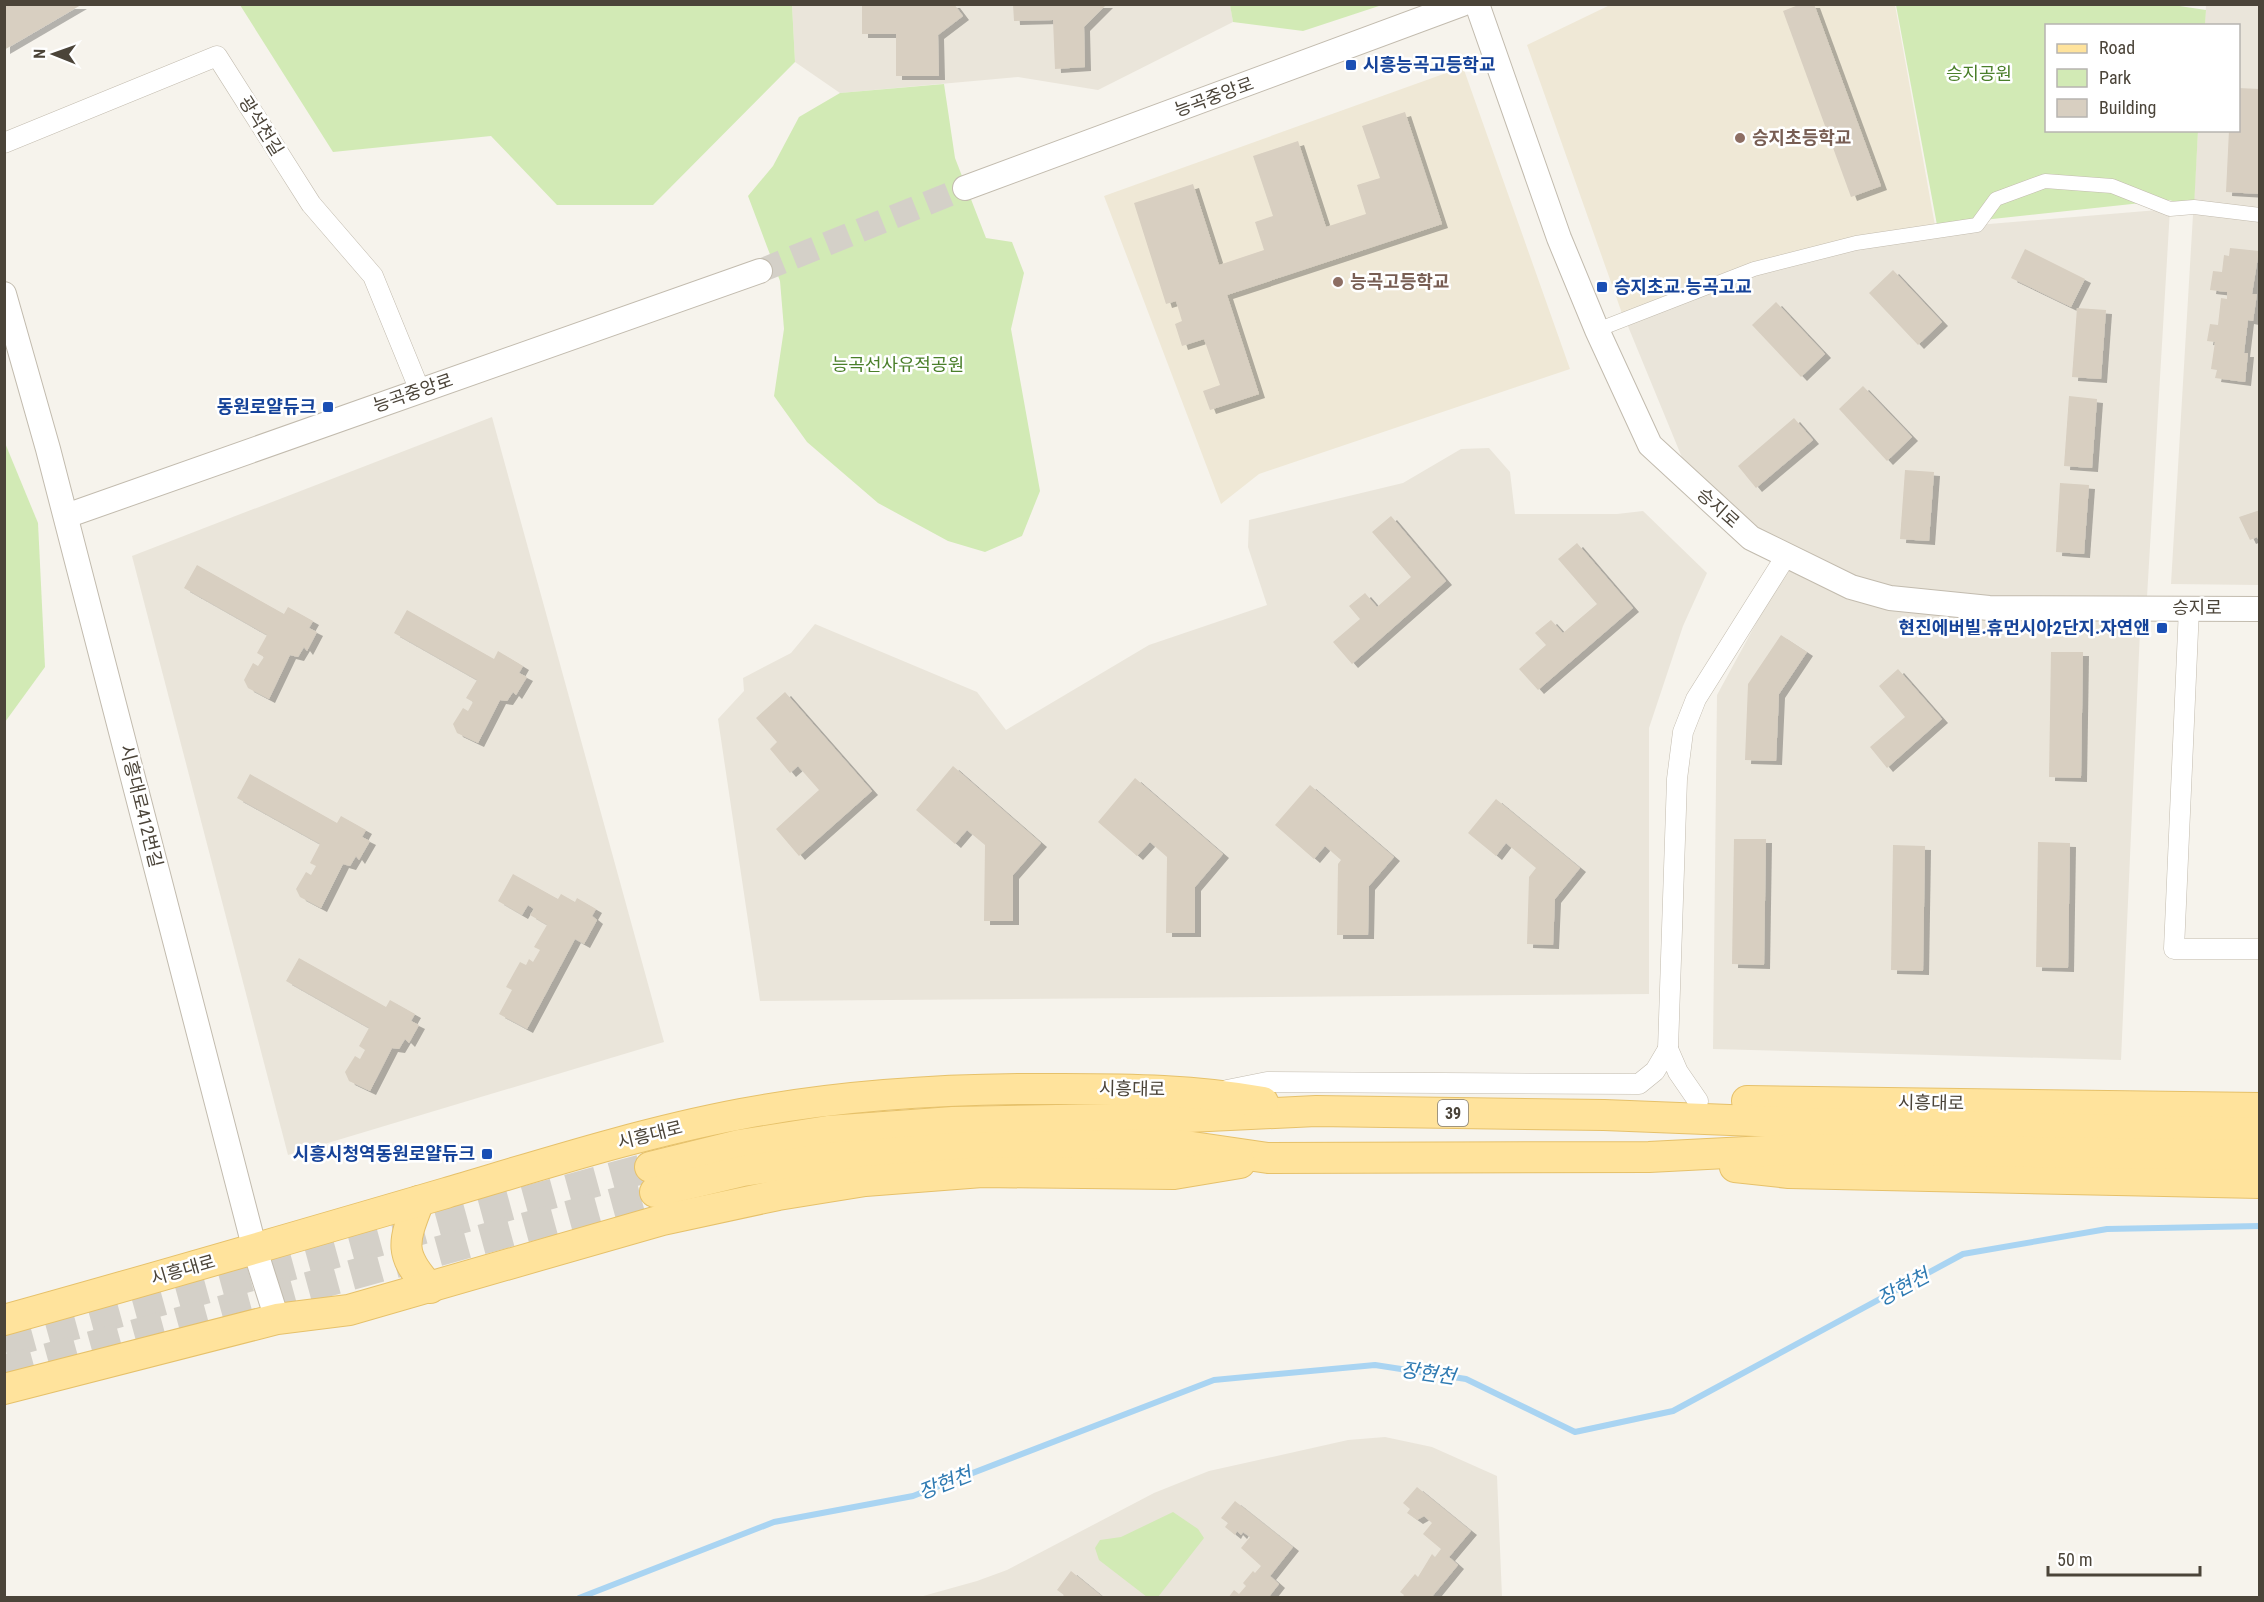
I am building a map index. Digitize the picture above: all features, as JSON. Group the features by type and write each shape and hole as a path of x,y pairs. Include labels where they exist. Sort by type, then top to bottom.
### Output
{"main road":[{"name":"시흥대로","path":"4,1320 255,1250 647,1134 743,1114 862,1096 988,1089 1160,1089 1212,1092 1316,1111"},
{"name":"시흥대로","path":"1604,1115 1698,1101 2259,1108"},
{"name":"시흥대로","path":"2259,1133 1806,1123 1604,1115 1316,1111 1167,1118 953,1122 828,1131 739,1145 653,1180 743,1171 819,1160 954,1148 1172,1144 1268,1158 1649,1157 1805,1149 2259,1155"},
{"name":"시흥대로","path":"1649,1157 1789,1173 2259,1183"},
{"name":"시흥대로","path":"4,1389 277,1319 349,1310 662,1220 778,1195 865,1180 982,1172 1174,1174 1268,1158"},
{"path":"419,1201 405,1246 412,1269 430,1288"}],"street":[{"name":"능곡중앙로","path":"965,188 1462,4"},
{"name":"승지로","path":"1478,4 1559,238 1597,330 1650,445 1751,538 1851,587 1890,598 1989,608 2259,609"},
{"name":"광석천길","path":"4,143 217,56 311,204 373,276 420,391"},
{"path":"1597,330 1754,269 1856,243 1977,225 1996,199 2045,181 2112,186 2170,209 2194,207 2259,215"},
{"name":"능곡중앙로","path":"66,516 760,271"},
{"name":"시흥대로412번길","path":"4,294 66,516 255,1250 277,1319"},
{"path":"1698,1101 1678,1071 1668,1049 1677,778 1683,732 1696,699 1786,556"},
{"path":"2189,608 2174,949 2259,949"},
{"path":"1212,1092 1267,1082 1640,1084 1655,1071 1668,1049"}],"shaded area":[{"path":"1230,4 1233,22 1098,90 1018,77 840,93 795,62 792,5"},
{"name":"승지초등학교","path":"1610,5 1895,5 1936,231 1754,269 1624,319 1527,45"},
{"path":"2206,5 2259,5 2259,585 2171,584 2198,132 2240,132 2240,24 2205,24"},
{"name":"능곡고등학교","path":"1463,67 1570,369 1259,474 1221,504 1104,196"},
{"path":"2170,209 2147,597 1890,598 2141,608 2121,1060 1713,1049 1717,695 1772,594 1796,561 1821,561 1757,527 1683,460 1625,319 1754,269 1977,225"},
{"path":"492,417 664,1042 288,1155 132,556"},
{"path":"1489,448 1510,472 1515,514 1617,514 1643,511 1707,573 1683,626 1649,728 1649,994 760,1001 718,719 744,691 743,678 791,653 815,624 977,692 1006,730 1149,645 1267,605 1248,547 1249,520 1403,483 1461,449"},
{"path":"1385,1437 1432,1447 1497,1476 1502,1597 916,1598 1007,1570 1154,1493 1209,1471 1348,1440"}],"green space":[{"path":"1230,4 1382,5 1303,31 1233,22"},
{"name":"승지공원","path":"2166,4 2206,10 2205,24 2045,24 2045,132 2198,132 2194,207 2169,200 1937,225 1896,5"},
{"path":"240,5 792,5 795,62 653,205 557,205 491,136 333,152"},
{"name":"능곡선사유적공원","path":"944,84 955,158 986,238 1012,242 1024,273 1011,329 1040,491 1022,536 985,552 948,541 878,503 807,442 774,396 784,329 780,281 748,196 773,166 799,117 840,93"},
{"path":"5,443 38,523 45,667 5,722"},
{"path":"1173,1512 1198,1529 1204,1538 1158,1597 1147,1597 1099,1560 1095,1548 1100,1540 1121,1537"}],"building":[{"path":"862,4 954,4 963,16 938,35 939,76 896,76 896,34 862,34"},
{"path":"1013,4 1107,4 1084,27 1085,67 1055,69 1053,20 1014,21"},
{"path":"1801,4 1814,4 1881,186 1851,197 1783,11"},
{"path":"4,5 81,5 4,50"},
{"path":"2240,88 2260,89 2260,194 2226,192 2229,132 2240,132"},
{"path":"1405,112 1442,224 1227,295 1259,394 1210,410 1203,391 1220,385 1204,339 1182,346 1175,324 1182,321 1176,301 1166,304 1134,203 1193,184 1219,265 1264,250 1255,222 1273,216 1253,156 1298,141 1326,227 1366,214 1357,185 1380,178 1362,126"},
{"path":"2230,248 2259,251 2252,294 2257,294 2253,321 2248,320 2244,353 2248,353 2245,382 2215,378 2217,370 2211,369 2215,342 2207,341 2210,324 2218,325 2221,298 2227,299 2227,292 2210,290 2213,271 2222,272 2224,255 2229,256"},
{"path":"2025,249 2085,279 2071,307 2011,278"},
{"path":"1893,270 1942,322 1918,345 1869,293"},
{"path":"1776,302 1825,354 1801,377 1752,325"},
{"path":"2077,308 2106,310 2101,379 2072,377"},
{"path":"1863,386 1912,437 1887,461 1839,409"},
{"path":"2069,396 2097,399 2092,468 2064,466"},
{"path":"1794,418 1813,440 1756,488 1738,466"},
{"path":"1905,470 1934,472 1929,541 1900,539"},
{"path":"2060,483 2089,485 2084,554 2056,552"},
{"path":"2260,510 2260,542 2257,537 2250,540 2239,517"},
{"path":"1391,516 1446,581 1352,664 1333,642 1360,619 1349,606 1365,593 1377,607 1411,577 1372,532"},
{"path":"1577,543 1633,608 1538,690 1519,669 1546,645 1535,633 1551,620 1563,633 1597,604 1558,559"},
{"path":"197,565 284,614 288,607 313,621 309,628 317,632 307,651 304,647 298,657 290,655 269,699 248,688 244,680 253,663 258,666 264,657 257,653 267,635 184,588"},
{"path":"407,610 494,659 498,651 523,666 519,673 527,677 516,695 513,692 507,701 500,700 478,743 457,733 453,724 463,708 468,711 473,702 466,698 477,680 394,633"},
{"path":"1781,635 1807,652 1779,694 1776,761 1745,760 1748,684"},
{"path":"2051,652 2083,652 2081,778 2049,777"},
{"path":"1898,669 1942,719 1887,768 1870,747 1905,717 1879,686"},
{"path":"785,692 872,791 799,856 776,829 819,790 798,766 790,773 770,749 777,742 756,718"},
{"path":"953,766 1041,843 1013,875 1013,921 984,921 985,845 967,830 955,844 916,810"},
{"path":"250,774 337,823 341,816 366,830 362,837 370,841 359,860 356,856 350,866 343,864 321,908 300,897 296,889 306,872 311,875 316,866 310,863 320,844 237,798"},
{"path":"1135,778 1223,854 1195,887 1195,933 1166,933 1167,857 1150,842 1137,856 1098,822"},
{"path":"1310,785 1394,857 1369,886 1368,935 1337,935 1338,864 1341,860 1325,846 1314,859 1275,825"},
{"path":"1496,799 1580,868 1555,899 1553,945 1527,944 1529,877 1536,868 1506,843 1496,856 1468,833"},
{"path":"1734,839 1766,839 1764,965 1732,964"},
{"path":"2038,842 2070,843 2068,968 2036,967"},
{"path":"1893,845 1925,846 1923,971 1891,970"},
{"path":"513,874 558,899 561,894 575,902 577,898 596,909 592,916 597,920 584,944 575,939 527,1029 499,1014 512,990 506,987 520,962 526,965 529,959 533,962 540,950 534,947 547,925 530,915 534,909 528,905 522,915 498,901"},
{"path":"299,958 386,1007 390,1000 415,1014 411,1021 419,1025 409,1043 405,1039 399,1049 392,1048 370,1091 349,1081 345,1072 355,1056 360,1059 365,1050 359,1046 369,1028 286,981"},
{"path":"1417,1487 1471,1531 1449,1557 1458,1565 1431,1598 1402,1598 1404,1595 1400,1592 1415,1574 1418,1577 1432,1554 1435,1557 1441,1549 1423,1534 1432,1523 1424,1516 1417,1520 1407,1513 1410,1509 1403,1503"},
{"path":"1235,1501 1293,1547 1270,1576 1279,1584 1268,1598 1228,1598 1234,1590 1239,1594 1246,1586 1243,1583 1253,1571 1255,1573 1261,1566 1241,1548 1250,1537 1243,1532 1241,1535 1237,1531 1235,1535 1225,1527 1228,1523 1221,1518"},
{"path":"1071,1571 1104,1598 1061,1598 1064,1595 1057,1590"}],"waterway":[{"name":"장현천","path":"579,1598 774,1522 913,1496 1214,1380 1375,1365 1466,1379 1575,1432 1673,1411 1963,1254 2107,1229 2260,1226"}],"tunnel":[{"path":"760,271 965,188"},
{"path":"4,1344 650,1167"},
{"path":"4,1370 655,1192"}],"place":[{"name":"시흥능곡고등학교","path":"1351,65"},
{"name":"승지초등학교","path":"1740,138"},
{"name":"능곡고등학교","path":"1338,282"},
{"name":"승지초교.능곡고교","path":"1602,287"},
{"name":"동원로얄듀크","path":"328,407"},
{"name":"현진에버빌.휴먼시아2단지.자연앤","path":"2162,628"},
{"name":"시흥시청역동원로얄듀크","path":"487,1154"}]}
